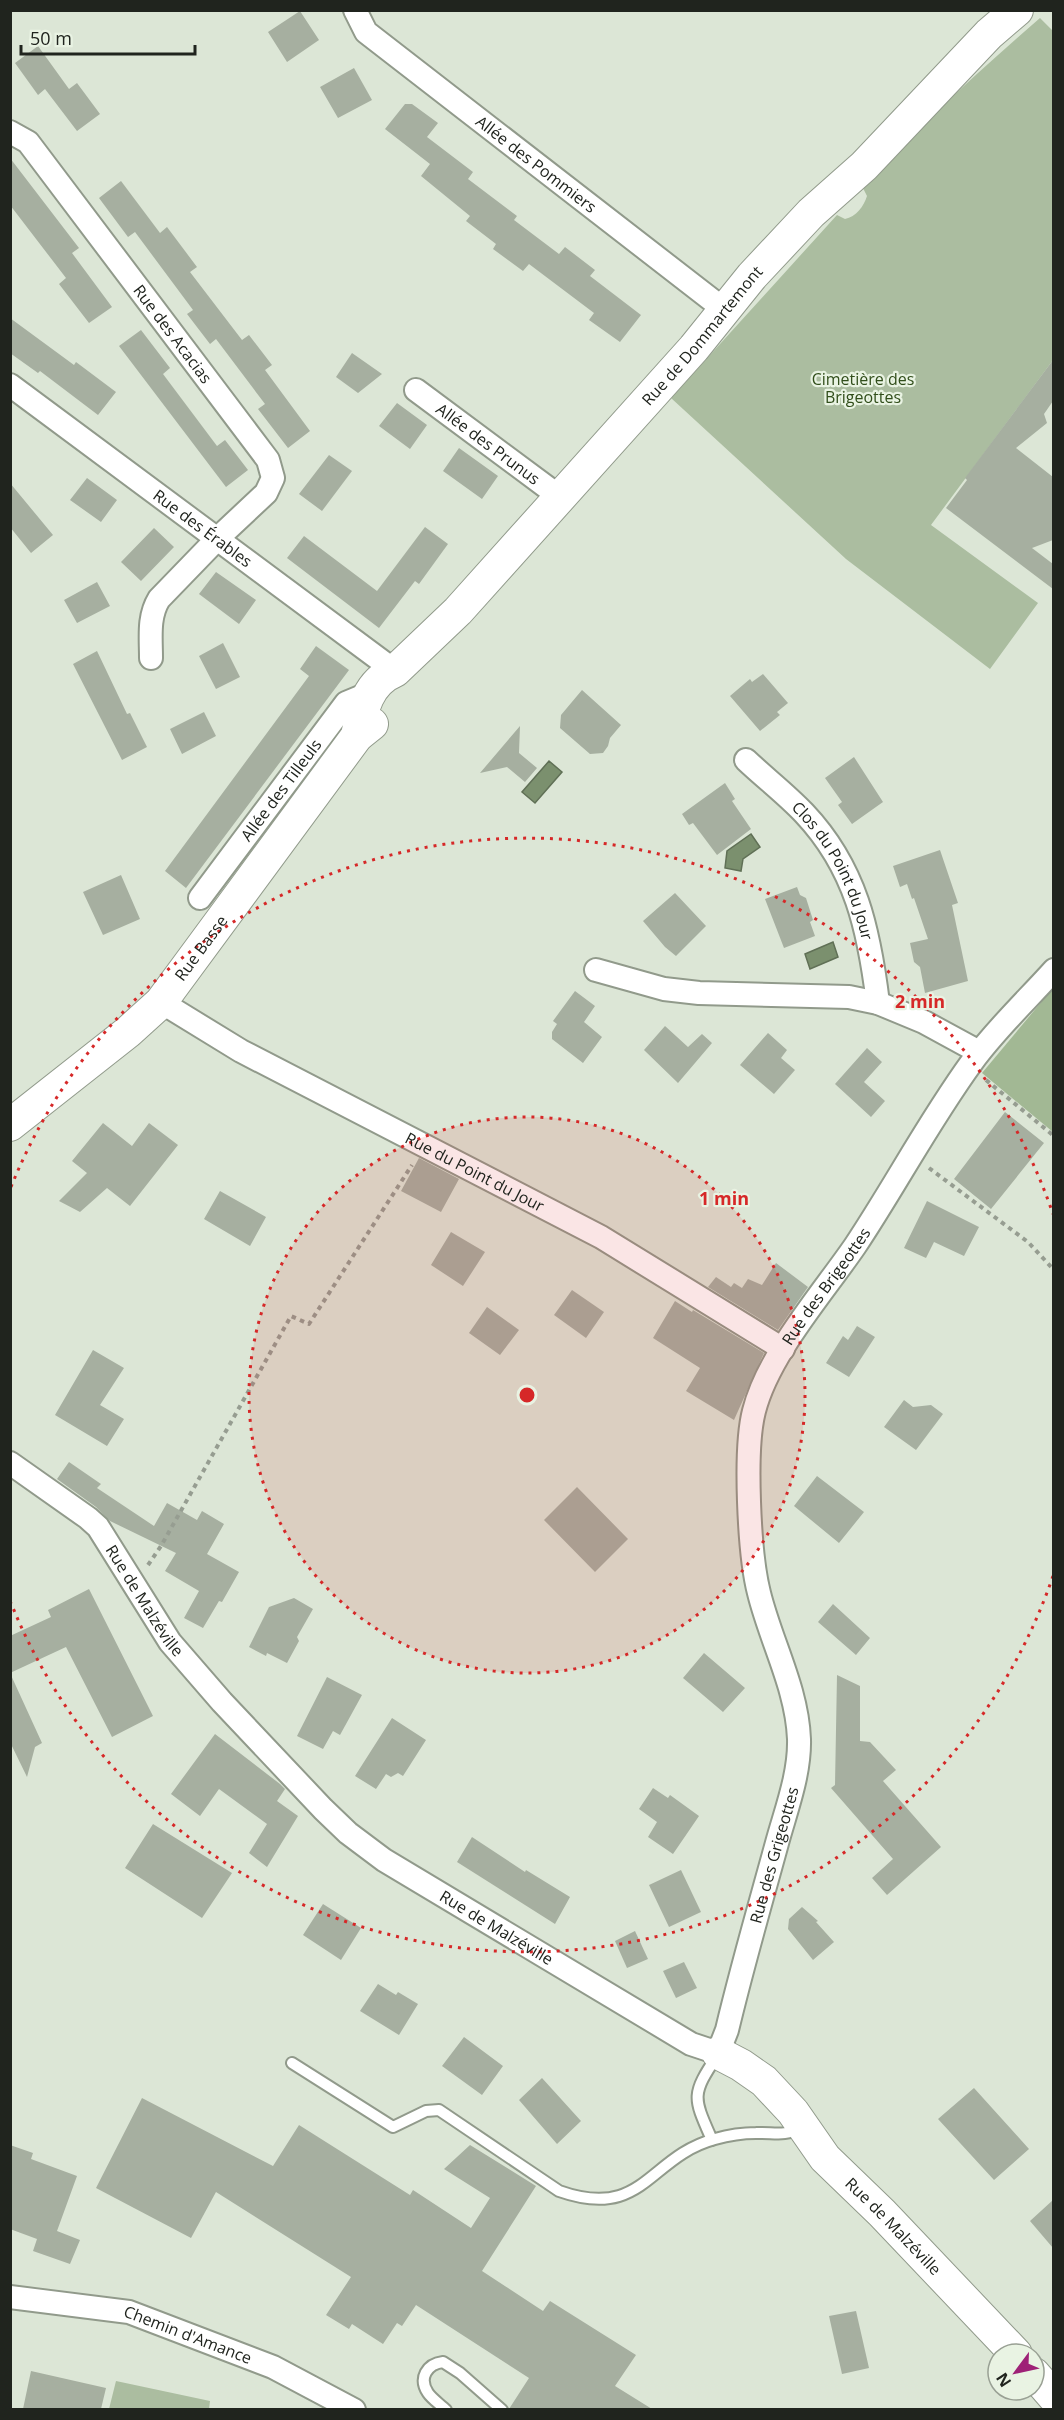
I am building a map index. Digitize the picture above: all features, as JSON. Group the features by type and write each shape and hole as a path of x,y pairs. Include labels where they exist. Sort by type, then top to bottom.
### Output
{"street":[{"name":"Allée des Pommiers","path":"355,10 366,32 726,310"},
{"name":"Rue de Dommartemont","path":"395,671 458,611 726,310 752,276 811,213 864,166 989,34 1017,10"},
{"name":"Rue des Acacias","path":"10,132 28,142 268,460 273,478 266,493 218,538 159,599 154,608 151,623 151,658"},
{"name":"Rue des Érables","path":"10,385 395,671"},
{"name":"Allée des Prunus","path":"416,390 560,497"},
{"name":"Rue Basse","path":"10,1125 119,1040 161,1002 357,736 371,725 397,687 395,671 384,675 369,693 362,707 357,736"},
{"name":"Allée des Tilleuls","path":"200,898 346,703 369,693"},
{"name":"Clos du Point du Jour","path":"746,760 804,813 830,846 849,876 872,950 878,1003"},
{"path":"596,970 664,989 699,993 849,997 878,1003 924,1022 974,1059"},
{"name":"Rue des Brigeottes","path":"781,1655 758,1591 750,1494 751,1429 753,1412 760,1392 783,1349 855,1245 974,1059 1053,970"},
{"name":"Rue du Point du Jour","path":"161,1002 241,1051 601,1237 783,1349"},
{"name":"Rue de Malzéville","path":"10,1463 88,1518 105,1536 170,1642 222,1702 316,1801 357,1840 384,1860 692,2044 718,2053 764,2081 793,2112 825,2158 889,2221 1005,2342"},
{"name":"Rue des Grigeottes","path":"718,2053 722,2047 798,1760 799,1725 781,1655"},
{"name":"Chemin d'Amance","path":"10,2297 129,2312 273,2367 354,2409"}],"lane":[{"path":"712,2140 702,2119 696,2091 699,2082 718,2053"},
{"path":"292,2063 393,2127 426,2111 439,2110 559,2191 579,2198 602,2200 624,2195 693,2148 712,2140 737,2134 759,2133 779,2136 803,2127"},
{"path":"446,2409 428,2393 423,2378 427,2369 434,2363 443,2361 502,2409"}],"path":[{"path":"974,1059 1053,1136"},
{"path":"133,1583 161,1546 291,1316 309,1324 398,1189 423,1146"},
{"path":"912,1154 1028,1242 1053,1270"}],"green space":[{"name":"Cimetière des Brigeottes","path":"1040,18 1054,32 1053,360 931,525 1038,603 990,669 846,559 671,398 837,215 845,219 853,216 859,210 867,196 862,186 883,164 949,100"},
{"path":"116,2381 210,2401 209,2409 109,2409"}],"shaded area":[{"path":"549,761 562,772 535,803 522,792"},
{"path":"751,834 760,847 743,859 741,871 725,868 727,851"},
{"path":"833,942 838,957 810,969 805,954"},
{"path":"1053,988 1053,1132 982,1073"}],"building":[{"path":"300,11 319,40 287,62 268,32"},
{"path":"38,46 69,89 77,83 100,114 77,131 45,89 38,95 15,63"},
{"path":"354,68 372,100 338,118 320,87"},
{"path":"405,104 412,104 438,123 427,137 473,172 468,179 517,216 514,220 559,254 565,247 595,270 590,276 641,315 620,342 589,320 594,313 529,264 523,271 493,249 496,244 466,221 470,216 421,176 430,164 385,129"},
{"path":"10,158 79,248 72,253 112,307 89,323 59,284 66,278 10,205"},
{"path":"121,181 160,233 167,227 197,267 190,272 242,340 249,335 272,365 265,370 310,431 288,448 258,409 265,404 216,339 210,344 187,314 193,310 135,232 128,237 99,198"},
{"path":"10,318 74,365 76,362 116,392 98,415 40,371 38,373 10,353"},
{"path":"141,330 170,368 163,374 217,446 225,440 248,470 226,487 119,346"},
{"path":"352,353 382,374 358,393 336,377"},
{"path":"1053,360 1053,401 1044,414 1047,423 1016,448 1053,477 1053,540 1032,548 1053,564 1053,589 946,508 967,480 965,478"},
{"path":"397,403 427,425 410,449 379,426"},
{"path":"459,448 498,476 482,499 443,471"},
{"path":"329,455 352,471 322,511 299,494"},
{"path":"87,478 117,500 101,522 70,500"},
{"path":"10,483 53,535 31,553 10,527"},
{"path":"425,527 448,544 419,584 415,581 379,628 287,558 304,536 377,591"},
{"path":"154,528 174,547 141,581 121,562"},
{"path":"216,572 256,600 239,624 199,594"},
{"path":"97,582 110,606 77,623 64,600"},
{"path":"223,643 240,677 216,689 199,656"},
{"path":"316,646 349,670 186,888 165,871 309,676 300,669"},
{"path":"97,651 127,714 130,713 147,747 122,760 73,664"},
{"path":"763,674 788,703 777,712 780,715 760,731 730,696 750,679 752,682"},
{"path":"582,690 621,725 610,738 603,753 590,754 560,728 561,715"},
{"path":"204,712 216,736 182,754 170,729"},
{"path":"520,726 519,753 537,768 525,782 507,767 480,773"},
{"path":"854,757 883,802 852,824 838,805 842,802 825,778"},
{"path":"725,783 735,799 732,801 751,829 717,855 693,823 689,825 682,814"},
{"path":"940,850 958,903 952,905 968,981 925,993 920,967 914,962 910,943 928,939 914,898 912,899 907,884 900,887 893,866"},
{"path":"121,875 140,919 103,935 83,892"},
{"path":"797,887 800,895 806,898 815,936 784,948 765,899"},
{"path":"675,893 706,926 676,956 665,947 643,921"},
{"path":"575,991 595,1006 584,1022 602,1037 583,1063 552,1039 552,1032 557,1024 553,1021"},
{"path":"665,1026 688,1047 702,1034 712,1043 678,1083 644,1050"},
{"path":"768,1033 787,1050 781,1058 795,1070 774,1094 740,1065"},
{"path":"867,1048 882,1062 864,1082 885,1101 871,1117 835,1084"},
{"path":"1005,1112 1044,1143 991,1209 954,1179"},
{"path":"103,1123 132,1146 149,1123 178,1145 130,1206 107,1188 80,1212 59,1201 87,1173 72,1161"},
{"path":"419,1158 459,1179 441,1212 401,1191"},
{"path":"220,1191 266,1217 250,1246 204,1219"},
{"path":"927,1201 979,1227 964,1256 934,1242 926,1258 904,1248"},
{"path":"451,1232 485,1252 463,1286 431,1265"},
{"path":"776,1263 808,1287 778,1330 708,1287 716,1277 731,1287 734,1283 742,1288 748,1279 762,1285"},
{"path":"572,1290 604,1312 586,1338 554,1315"},
{"path":"675,1301 764,1353 734,1420 686,1391 700,1368 653,1338"},
{"path":"487,1307 519,1330 500,1355 469,1333"},
{"path":"857,1326 875,1337 849,1377 826,1363 843,1336 848,1340"},
{"path":"93,1350 124,1368 100,1405 124,1419 107,1446 55,1415"},
{"path":"904,1400 913,1407 931,1405 943,1414 916,1450 884,1427"},
{"path":"69,1462 101,1484 97,1488 154,1526 167,1503 197,1520 202,1511 224,1524 207,1554 239,1572 222,1602 219,1601 203,1628 184,1618 199,1591 165,1571 176,1553 110,1521 96,1507 57,1479"},
{"path":"817,1476 864,1512 839,1543 794,1506"},
{"path":"577,1487 628,1539 595,1572 544,1520"},
{"path":"89,1589 153,1716 112,1737 66,1647 10,1673 10,1636 51,1617 48,1610"},
{"path":"294,1598 313,1609 297,1637 299,1641 287,1663 249,1647 269,1607"},
{"path":"833,1604 870,1638 856,1655 818,1622"},
{"path":"704,1653 745,1688 723,1712 683,1678"},
{"path":"10,1673 42,1743 35,1747 27,1777 10,1742"},
{"path":"837,1675 860,1686 860,1741 870,1742 896,1770 883,1781 941,1847 887,1895 872,1878 893,1859 831,1788 835,1785"},
{"path":"327,1677 362,1695 340,1735 333,1731 323,1749 297,1736"},
{"path":"392,1718 426,1740 403,1776 398,1773 391,1777 386,1774 376,1789 355,1776"},
{"path":"215,1734 280,1784 285,1789 277,1801 298,1816 267,1867 249,1853 267,1824 219,1789 200,1816 171,1794"},
{"path":"653,1788 668,1798 670,1795 699,1816 673,1854 648,1837 657,1822 639,1809"},
{"path":"153,1824 232,1873 202,1918 125,1868"},
{"path":"472,1837 525,1872 526,1870 570,1897 555,1924 457,1862"},
{"path":"681,1870 701,1912 669,1927 649,1885"},
{"path":"323,1904 361,1928 341,1960 303,1935"},
{"path":"802,1907 818,1921 816,1922 834,1942 813,1960 788,1929 789,1919"},
{"path":"635,1931 648,1959 627,1968 615,1941"},
{"path":"684,1962 697,1988 676,1998 663,1971"},
{"path":"378,1984 418,2004 399,2035 360,2011"},
{"path":"464,2037 503,2066 482,2095 442,2066"},
{"path":"542,2078 581,2121 557,2144 519,2100"},
{"path":"974,2088 1029,2149 994,2180 938,2119"},
{"path":"142,2098 273,2166 299,2125 410,2195 413,2190 471,2228 490,2198 444,2169 470,2145 536,2186 482,2271 543,2311 550,2301 636,2355 615,2386 652,2409 509,2409 529,2378 416,2305 402,2326 397,2323 383,2344 352,2324 349,2329 326,2315 351,2277 216,2192 191,2238 96,2188"},
{"path":"10,2145 33,2153 31,2159 77,2176 57,2231 80,2240 70,2264 33,2251 37,2239 10,2229"},
{"path":"1053,2200 1053,2248 1030,2221"},
{"path":"856,2311 869,2368 842,2374 829,2316"},
{"path":"31,2371 106,2388 101,2409 23,2409"}]}
